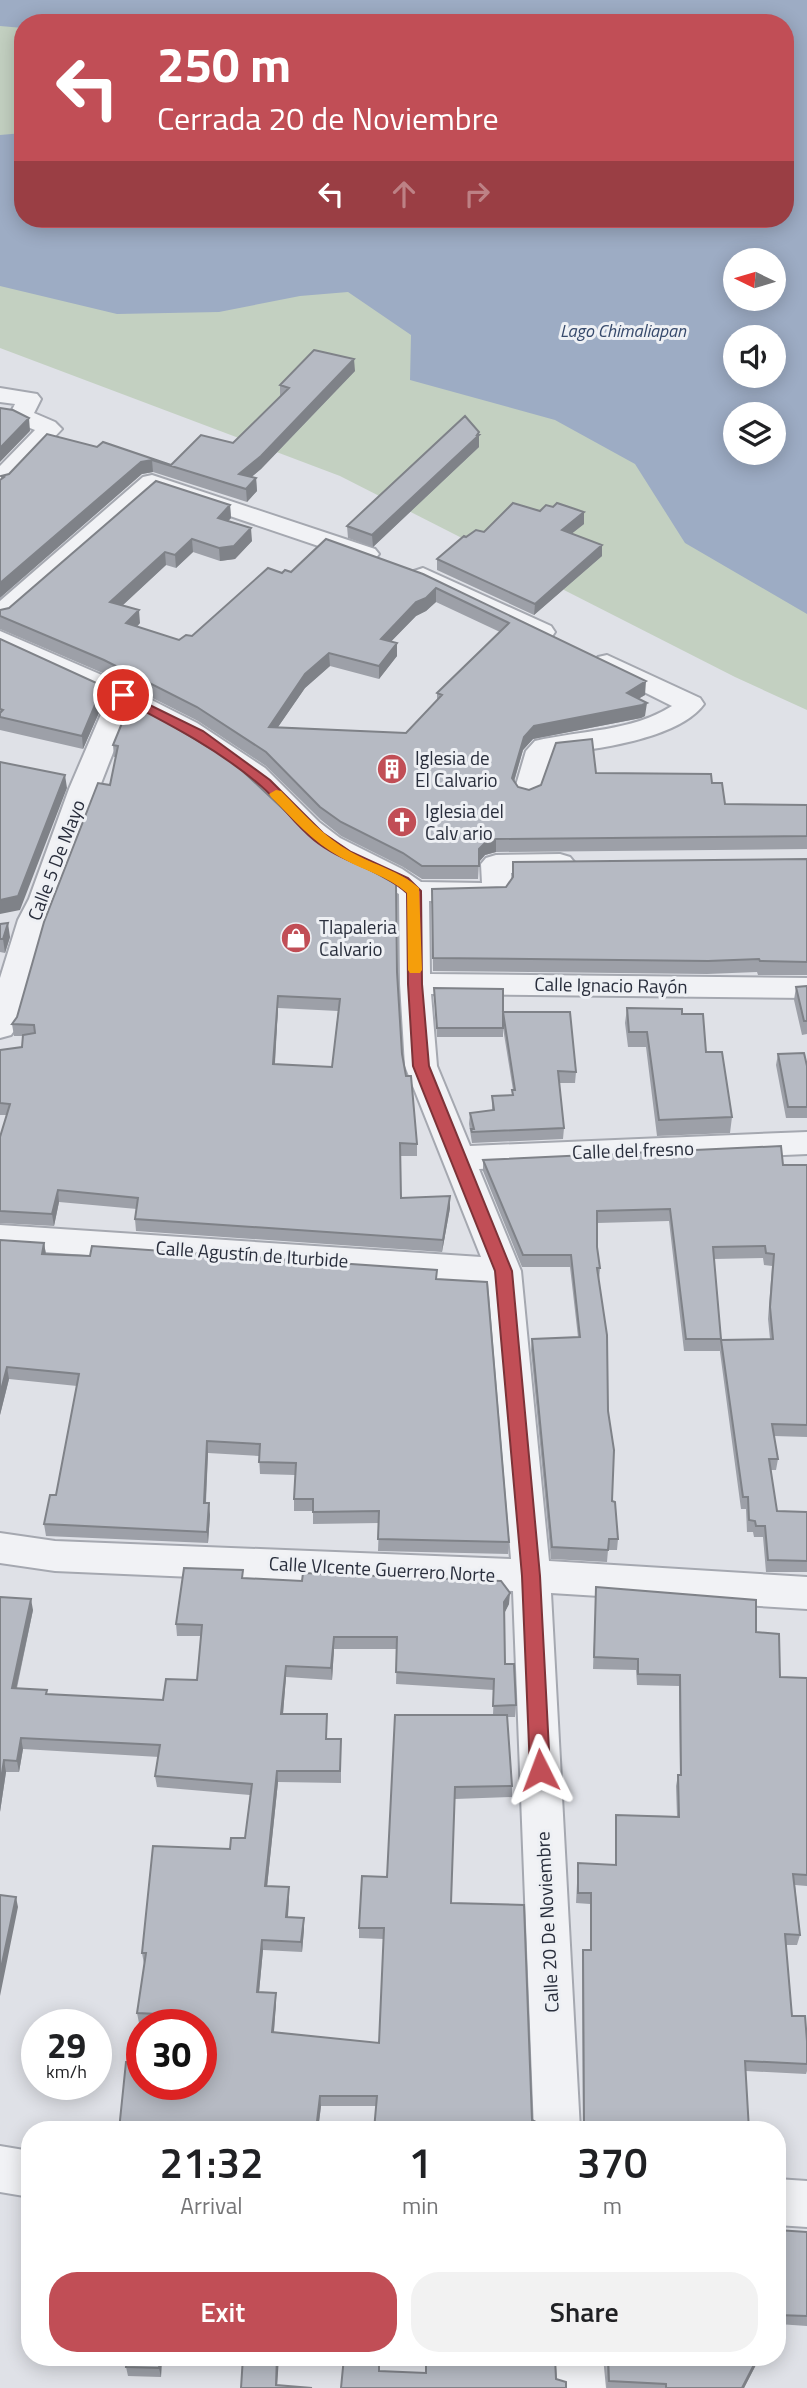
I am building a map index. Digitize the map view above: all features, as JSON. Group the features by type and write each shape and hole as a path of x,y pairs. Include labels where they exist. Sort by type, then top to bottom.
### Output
{"street":[{"path":"0,395 29,399 22,409 22,414 26,419 50,429 0,480"},
{"path":"0,614 152,482 389,562 491,606 690,704 675,716 620,735 545,747 540,751 528,792"},
{"path":"0,639 123,695 199,734 266,783 318,836 346,855 403,881 414,891 495,891 496,864 590,863"},
{"name":"Calle 5 De Mayo","path":"0,1028 33,920 44,899 83,789 123,695"},
{"name":"Calle 20 De Noviembre","path":"414,891 415,984 421,1066 503,1271 531,1576 557,2121"},
{"path":"0,926 33,920"},
{"name":"Calle Ignacio Rayón","path":"415,984 807,988"},
{"name":"Calle del fresno","path":"459,1158 807,1143"},
{"name":"Calle Agustín de Iturbide","path":"0,1237 503,1271"},
{"name":"Calle VIcente Guerrero Norte","path":"0,1548 55,1556 531,1576 807,1592"},
{"path":"0,2169 21,2172"},
{"path":"786,2203 807,2204"},
{"path":"580,2366 582,2388"}],"green space":[{"path":"0,0 807,0 807,710 735,677 340,476 0,348"}],"water":[{"name":"Lago Chimaliapan","path":"0,0 807,0 807,614 685,543 635,464 555,420 410,380 411,335 348,292 300,296 219,312 117,314 0,286 0,135 14,134 14,228 794,228 794,14 14,14 14,27 0,26"}],"building":[{"path":"314,350 354,359 261,456 239,474 256,478 246,489 152,460 141,462 0,583 0,480 4,477 1,476 9,474 47,434 97,447 103,442 171,465 201,435 233,443 289,388 280,385"},
{"path":"0,408 13,410 29,418 0,448"},
{"path":"465,416 479,435 372,535 347,526"},
{"path":"156,481 230,505 218,518 251,528 234,546 219,548 192,539 175,555 165,552 110,602 139,610 126,623 179,640 186,635 192,636 268,568 282,573 285,570 291,572 326,539 423,574 646,681 627,693 647,703 534,726 524,737 512,778 518,787 529,790 541,785 556,743 592,739 596,773 711,774 712,783 722,783 725,804 807,805 807,836 496,839 486,842 479,849 479,866 422,866 403,853 341,822 320,807 266,752 197,707 104,660 0,616 0,610 9,608","holes":["436,588 509,623 437,693 442,695 406,733 269,727 305,674 329,653 379,666 397,643 381,639 416,602 426,598"]},
{"path":"513,503 540,511 546,505 553,507 557,503 584,512 562,530 602,545 535,604 437,559 464,536 476,530 484,532"},
{"path":"0,639 103,686 82,736 0,717 3,710 0,709"},
{"path":"131,701 233,762 317,841 396,884 397,972 402,1054 406,1076 411,1076 417,1144 400,1143 401,1198 450,1196 443,1240 135,1219 138,1198 58,1190 52,1214 0,1211 0,1137 10,1104 0,1103 0,1050 22,1047 23,1035 35,1033 34,1025 12,1024 17,1017 44,922 98,783 110,785 118,746 113,745","holes":["278,996 340,999 332,1067 273,1064"]},
{"path":"0,762 65,775 18,896 0,900"},
{"path":"807,859 807,962 759,959 708,961 433,958 432,889 506,887 513,877 513,862"},
{"path":"8,923 3,939 0,939 0,924"},
{"path":"807,986 807,1021 804,1021 796,987"},
{"path":"434,988 503,989 503,1028 437,1028"},
{"path":"627,1008 682,1009 682,1014 703,1014 706,1052 722,1052 732,1117 659,1120 647,1032 629,1032"},
{"path":"503,1012 570,1012 576,1072 558,1071 564,1128 472,1132 471,1129 474,1129 470,1113 494,1110 492,1096 513,1095 512,1090 515,1090"},
{"path":"804,1053 807,1066 807,1107 788,1107 778,1054"},
{"path":"781,1146 783,1165 807,1165 807,1425 772,1424 778,1459 769,1459 777,1511 807,1512 807,1561 768,1560 765,1526 756,1526 755,1521 749,1520 748,1497 743,1497 721,1340 773,1339 770,1307 774,1254 766,1253 765,1246 713,1247 721,1339 686,1339 670,1209 597,1211 600,1268 597,1268 607,1335 608,1411 614,1450 612,1501 615,1502 618,1539 609,1539 608,1550 552,1547 532,1339 580,1337 571,1255 523,1255 483,1160"},
{"path":"0,1240 44,1243 42,1254 90,1256 92,1246 437,1270 436,1279 487,1282 509,1542 378,1539 379,1511 313,1512 313,1499 294,1499 296,1463 259,1462 260,1444 207,1441 204,1503 209,1503 207,1532 44,1524 50,1495 56,1495 79,1374 7,1367 0,1394"},
{"path":"184,1568 243,1570 242,1578 302,1581 303,1573 501,1581 510,1593 504,1602 505,1664 514,1664 516,1705 493,1706 494,1679 396,1672 397,1637 334,1637 331,1668 286,1666 281,1714 327,1714 326,1739 341,1739 340,1771 277,1771 265,1886 289,1887 286,1917 304,1918 301,1942 262,1940 257,1992 276,1993 272,2032 379,2043 384,1928 359,1928 362,1876 387,1877 395,1715 507,1715 512,1786 455,1787 451,1903 524,1905 534,2121 375,2121 377,2096 320,2096 317,2121 120,2121 126,2062 126,2100 217,2100 217,2009 138,2009 146,1953 142,1953 153,1846 230,1849 231,1838 245,1838 252,1784 155,1776 160,1745 21,1738 17,1761 4,1760 0,1786 0,1597 31,1599 12,1688 47,1690 46,1694 163,1700 166,1679 197,1680 202,1625 176,1624"},
{"path":"596,1587 756,1600 756,1632 779,1634 780,1677 807,1678 807,1875 793,1874 800,1935 785,1934 792,2016 805,2016 807,2064 745,2061 748,2121 584,2121 583,1950 591,1950 591,1893 578,1893 578,1863 616,1865 616,1815 679,1817 678,1775 681,1775 680,1675 638,1674 638,1659 594,1657"},
{"path":"0,1895 16,1897 0,1973"},
{"path":"786,2231 807,2232 807,2316 786,2315"},
{"path":"126,2366 159,2366 159,2368"},
{"path":"242,2366 277,2366 276,2385 312,2388 241,2388"},
{"path":"343,2366 379,2366 379,2371 426,2373 426,2366 555,2366 556,2379 566,2382 566,2388 341,2388"},
{"path":"608,2366 753,2366 742,2388 666,2388 666,2384 609,2381"}],"slow traffic":[{"path":"276,794 318,836 346,855 403,881 414,891 415,970"}],"place":[{"name":"Iglesia de El Calvario","path":"392,769"},
{"name":"Iglesia del Calv ario","path":"402,822"},
{"name":"Tlapaleria Calvario","path":"296,938"}],"route":[{"path":"123,695 199,734 266,783 318,836 346,855 403,881 414,891 415,984 421,1066 503,1271 531,1576 540,1770"}]}
